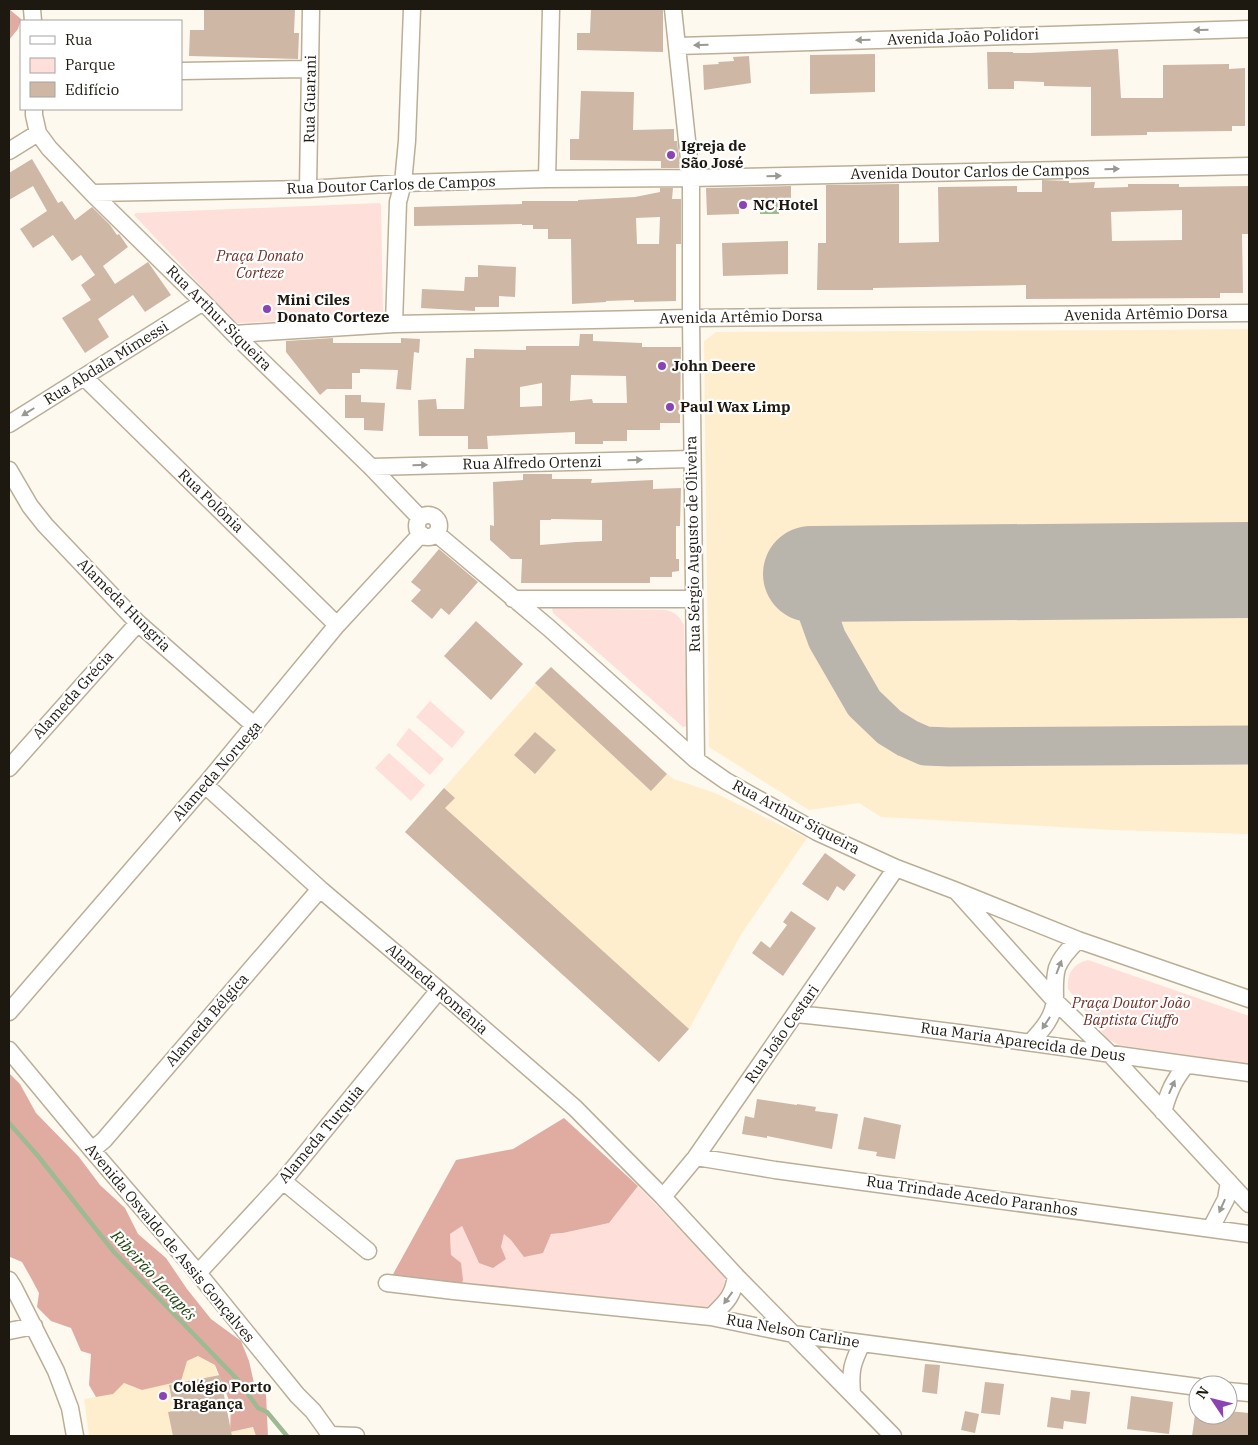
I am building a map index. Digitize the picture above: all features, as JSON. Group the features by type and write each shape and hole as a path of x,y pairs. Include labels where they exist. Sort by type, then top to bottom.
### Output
{"street":[{"name":"Rua Guarani","path":"308,189 312,9"},
{"path":"394,324 398,202 403,183 407,141 412,9"},
{"path":"547,179 551,9"},
{"name":"Rua Sérgio Augusto de Oliveira","path":"673,9 691,178 690,318 696,760"},
{"name":"Avenida João Polidori","path":"677,46 1249,28"},
{"path":"182,71 310,69"},
{"name":"Rua Arthur Siqueira","path":"34,110 38,133 49,148 234,334 371,467 426,529 549,628 696,760 726,781 817,832 896,868 1078,940 1249,999"},
{"path":"9,150 38,133"},
{"name":"Avenida Doutor Carlos de Campos","path":"691,178 1249,166"},
{"name":"Rua Doutor Carlos de Campos","path":"92,193 308,189 403,183 547,179 691,178"},
{"name":"Rua Abdala Mimessi","path":"9,424 203,302"},
{"name":"Avenida Artêmio Dorsa","path":"234,334 394,324 690,318 1249,313"},
{"name":"Rua Polônia","path":"84,377 338,625"},
{"name":"Rua Alfredo Ortenzi","path":"371,467 692,458"},
{"name":"Alameda Hungria","path":"9,470 30,506 44,524 138,623 255,726"},
{"name":"Alameda Noruega","path":"10,1008 205,786 338,625 426,529"},
{"path":"513,600 694,599"},
{"name":"Alameda Grécia","path":"10,765 138,623"},
{"name":"Alameda Romênia","path":"205,786 320,889 575,1108 893,1436"},
{"name":"Rua João Cestari","path":"663,1197 696,1157 896,868"},
{"name":"Alameda Bélgica","path":"92,1150 104,1140 320,889"},
{"path":"954,890 1055,1001 1110,1054 1249,1204"},
{"path":"1031,1042 1046,1026 1052,1015 1055,1001 1054,982 1058,967 1063,957 1078,940"},
{"name":"Alameda Turquia","path":"198,1273 282,1181 439,990"},
{"name":"Rua Maria Aparecida de Deus","path":"796,1014 868,1021 1031,1042 1249,1073"},
{"name":"Avenida Osvaldo de Assis Gonçalves","path":"9,1050 198,1273 297,1395 313,1411 330,1436"},
{"path":"1163,1112 1170,1089 1186,1064"},
{"name":"Rua Trindade Acedo Paranhos","path":"696,1157 785,1171 1249,1234"},
{"path":"282,1181 368,1251"},
{"path":"1211,1228 1226,1199 1229,1182"},
{"path":"712,1316 727,1301 734,1290 736,1276"},
{"path":"9,1280 56,1371 70,1408 75,1436"},
{"name":"Rua Nelson Carline","path":"387,1283 712,1316 793,1334 1188,1386"},
{"path":"9,1331 34,1326"},
{"path":"852,1393 851,1374 854,1360 862,1343"},
{"path":"330,1436 356,1436"}],"shaded area":[{"path":"9,9 21,19 18,29 9,40"},
{"path":"760,202 779,202 779,214 760,214"},
{"path":"1249,329 1249,834 1112,830 881,817 859,803 809,810 709,747 704,341 716,332"},
{"path":"551,667 674,779 715,793 807,838 742,933 689,1029 659,1062 405,832"},
{"path":"9,1073 20,1084 36,1113 79,1157 100,1185 125,1208 138,1234 166,1258 187,1289 211,1319 241,1341 249,1361 254,1383 266,1395 268,1436 256,1436 253,1427 230,1432 231,1405 215,1365 198,1356 187,1361 181,1381 142,1390 124,1383 113,1394 96,1397 89,1385 91,1354 81,1351 71,1328 51,1321 37,1307 39,1293 31,1278 22,1262 9,1255"},
{"path":"564,1118 638,1186 609,1223 551,1234 543,1253 524,1257 504,1234 501,1247 506,1259 493,1268 479,1263 462,1226 450,1234 451,1255 461,1263 463,1280 461,1285 392,1276 456,1160 513,1149"},
{"name":"Colégio Porto Bragança","path":"198,1356 215,1365 230,1432 254,1427 256,1436 89,1436 84,1399 112,1394 124,1383 143,1390 187,1361"}],"green space":[{"name":"Praça Donato Corteze","path":"380,203 383,312 380,317 236,323 134,215 136,213"},
{"path":"553,608 666,610 677,615 684,625 686,726 683,727 553,613"},
{"path":"430,701 465,732 452,748 416,717"},
{"path":"409,728 444,759 430,775 396,745"},
{"path":"389,753 425,785 411,801 375,768"},
{"name":"Praça Doutor João Baptista Ciuffo","path":"1088,960 1249,1016 1249,1064 1119,1045 1107,1039 1068,989 1072,970 1078,964"},
{"path":"638,1186 724,1275 726,1291 714,1304 703,1311 461,1285 451,1255 450,1234 462,1226 479,1263 501,1247 504,1233 511,1240 563,1233 609,1223"}],"building":[{"path":"204,9 295,9 294,33 299,33 298,59 189,56 190,30 204,30"},
{"path":"591,9 663,9 663,52 577,50 577,33 590,33"},
{"path":"1118,49 1121,98 1163,98 1163,65 1229,64 1229,69 1245,68 1245,126 1232,126 1232,131 1147,132 1147,135 1091,136 1091,87 1044,86 1044,82 1014,81 1014,89 988,89 987,52 1029,53"},
{"path":"875,54 875,92 810,94 810,55"},
{"path":"749,56 751,83 704,90 703,65 734,61 733,57"},
{"path":"581,91 634,92 633,130 674,129 674,141 677,141 680,168 661,168 661,161 570,160 570,139 579,139"},
{"path":"32,159 58,203 62,201 75,220 92,207 117,235 119,234 128,247 103,266 115,284 148,262 171,295 145,312 133,295 98,319 109,337 85,353 62,318 91,300 81,285 95,275 81,255 72,261 53,235 33,248 20,229 47,211 33,186 9,200 9,173"},
{"path":"1042,180 1069,181 1069,183 1095,182 1094,188 1128,187 1128,184 1179,184 1179,187 1249,186 1249,234 1242,234 1243,293 1220,293 1220,298 1026,299 1026,285 817,290 818,243 826,243 826,185 899,184 899,243 939,242 938,187 1017,186 1017,192 1042,192","holes":["1182,210 1182,240 1112,241 1111,212"]},
{"path":"791,186 791,199 739,200 739,214 707,215 706,188"},
{"path":"660,188 673,188 672,199 681,199 681,244 676,244 676,301 634,302 634,300 572,304 571,239 548,239 548,229 533,229 533,225 522,224 414,226 414,207 522,204 522,201 578,201 635,197 660,192","holes":["660,217 659,244 637,244 636,218"]},
{"path":"788,241 788,274 723,276 722,243"},
{"path":"478,265 516,267 515,297 499,296 499,307 475,307 475,311 421,308 422,289 464,291 465,277 478,277"},
{"path":"580,334 593,334 593,341 642,343 642,347 681,347 680,423 660,423 660,430 627,430 627,441 603,441 603,444 575,444 575,432 487,436 488,449 468,449 468,436 419,436 418,400 436,399 437,409 464,409 466,358 474,358 474,349 526,350 526,346 579,346","holes":["571,375 626,376 627,403 593,403 592,399 570,401","542,383 542,406 520,407 520,387"]},
{"path":"333,338 333,343 401,343 401,338 420,339 419,353 414,352 411,390 396,389 398,370 360,369 360,373 352,373 352,389 327,389 320,395 286,352 286,341"},
{"path":"345,395 361,395 361,402 385,403 383,431 364,430 364,418 345,418"},
{"path":"523,474 552,474 552,479 592,479 591,483 653,480 653,489 681,488 680,526 676,526 676,559 679,559 679,571 672,572 672,577 650,577 650,583 521,583 522,559 511,559 490,540 490,525 494,526 493,482 523,480","holes":["540,520 602,520 602,541 540,545"]},
{"path":"439,549 478,582 449,615 441,608 432,619 411,601 421,590 411,582"},
{"path":"476,621 523,664 491,700 444,656"},
{"path":"551,667 667,774 651,791 535,683"},
{"path":"535,732 556,750 535,774 514,755"},
{"path":"444,788 455,798 445,808 689,1029 659,1062 405,832"},
{"path":"825,853 856,875 844,891 837,886 828,901 802,884"},
{"path":"791,911 816,928 783,976 752,953 761,941 770,948 787,925 783,922"},
{"path":"757,1099 816,1107 815,1111 838,1114 832,1149 767,1136 767,1138 742,1134 745,1116 754,1118"},
{"path":"864,1117 901,1125 895,1159 876,1156 877,1152 858,1149"},
{"path":"925,1364 940,1365 937,1394 922,1392"},
{"path":"220,1375 232,1436 173,1436 168,1412 174,1411 169,1385"},
{"path":"985,1382 1004,1384 1000,1415 981,1413"},
{"path":"1071,1390 1090,1392 1086,1424 1064,1421 1063,1429 1047,1427 1051,1397 1070,1400"},
{"path":"1131,1396 1173,1402 1169,1434 1127,1429"},
{"path":"965,1411 979,1414 975,1433 961,1430"},
{"path":"1238,1412 1249,1413 1249,1436 1192,1436 1194,1425 1238,1425"}],"waterway":[{"name":"Ribeirão Lavapés","path":"9,1123 38,1156 114,1252 237,1379 258,1408 267,1412 287,1436"}],"taxiway":[{"path":"811,574 818,614 827,639 864,703 889,727 925,746 1249,745"}],"runway":[{"path":"811,574 1249,570"}],"place":[{"name":"Igreja de São José","path":"671,155"},
{"name":"NC Hotel","path":"743,205"},
{"name":"Mini Ciles Donato Corteze","path":"267,309"},
{"name":"John Deere","path":"662,366"},
{"name":"Paul Wax Limp","path":"670,407"},
{"name":"Colégio Porto Bragança","path":"163,1396"}]}
